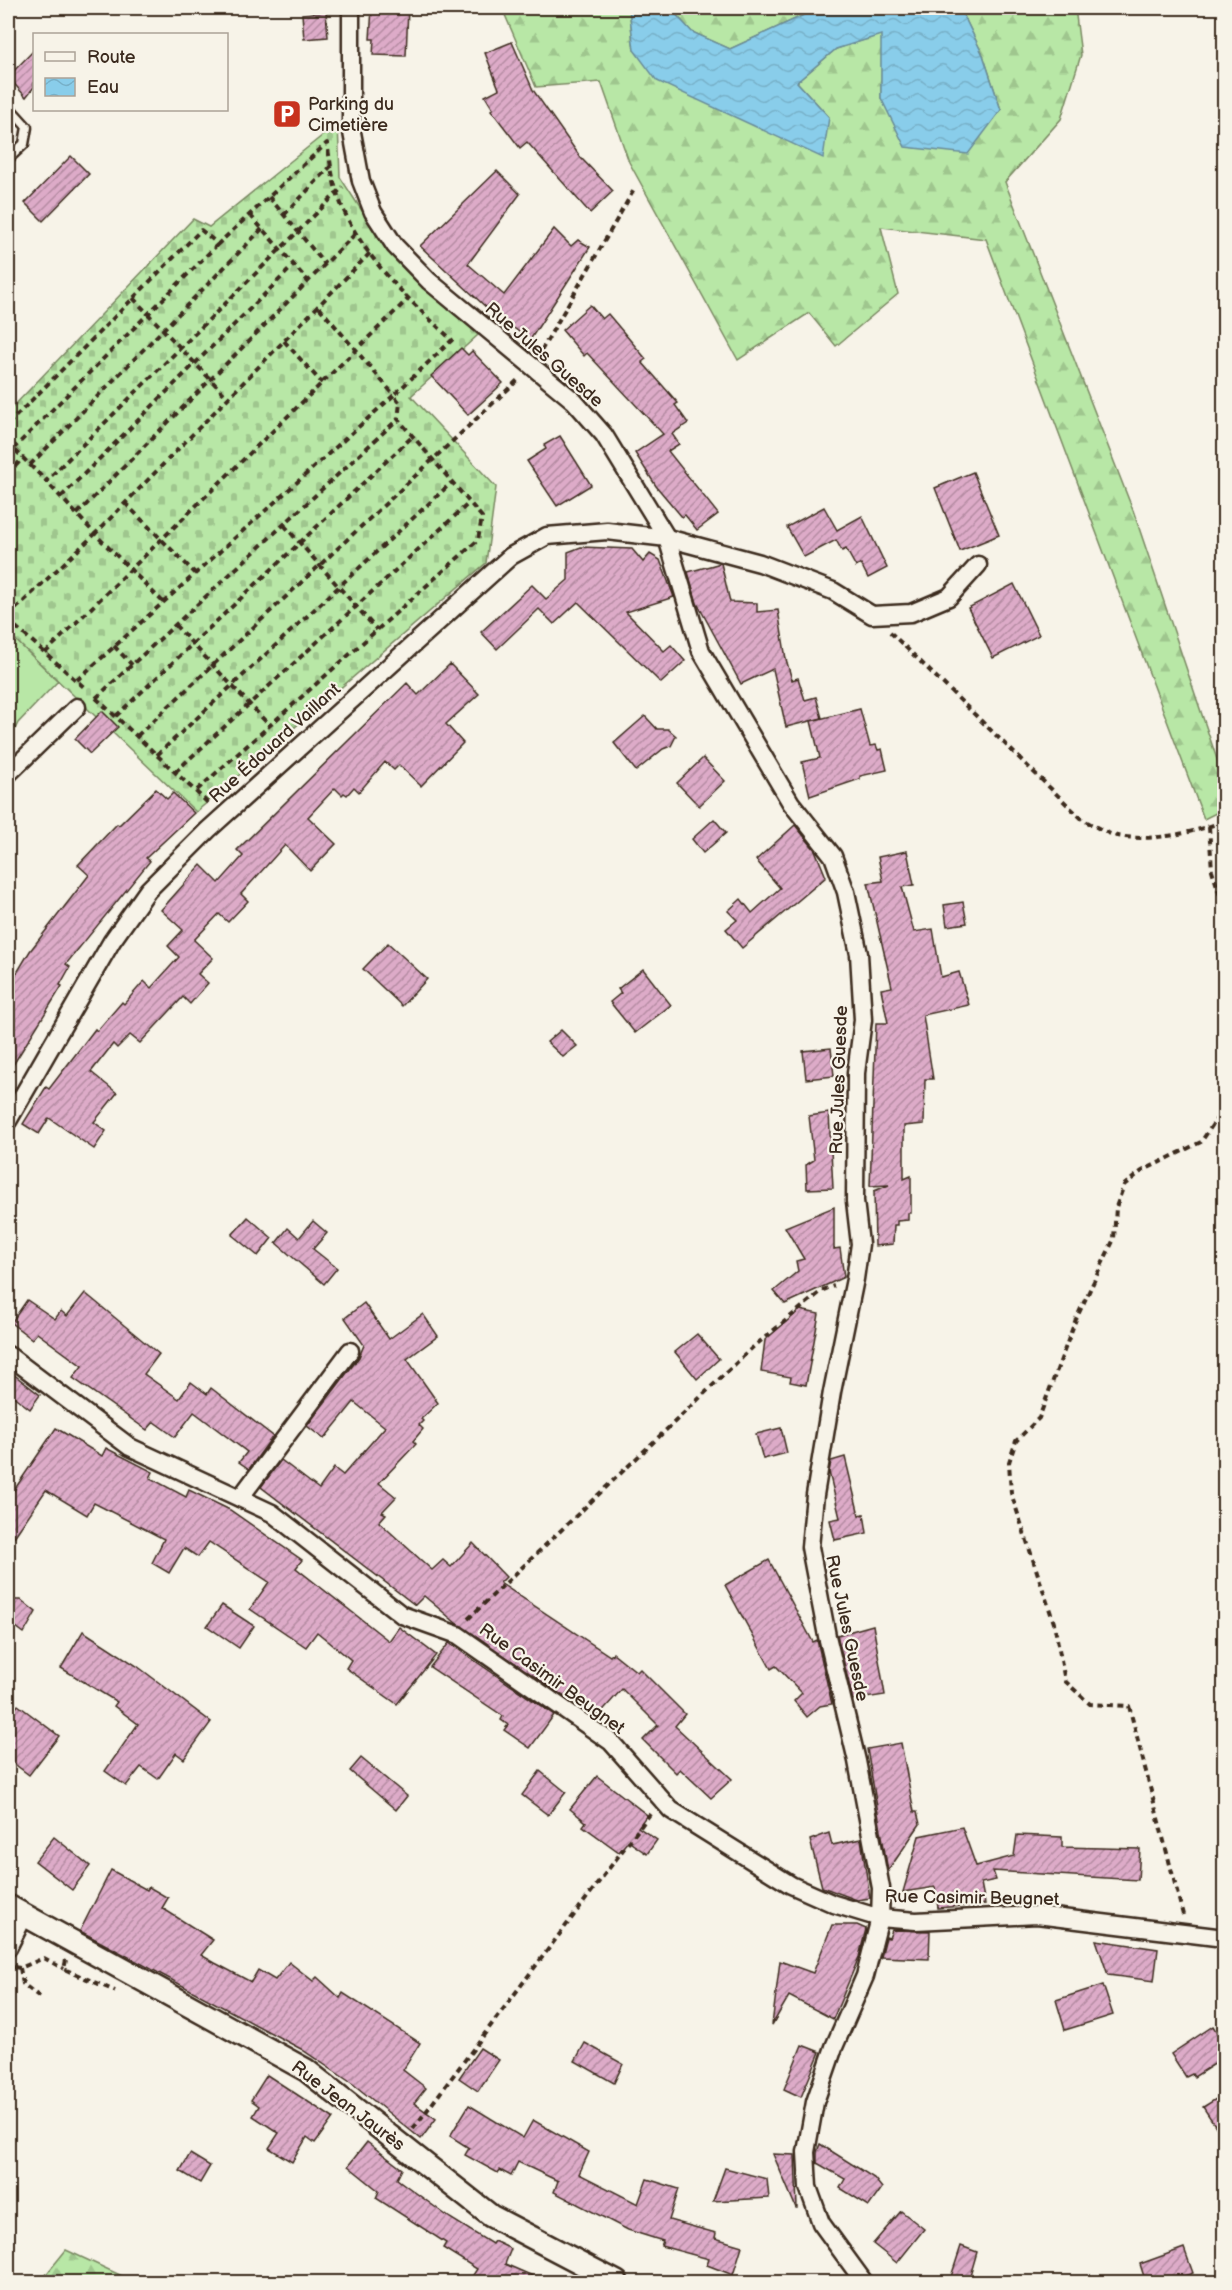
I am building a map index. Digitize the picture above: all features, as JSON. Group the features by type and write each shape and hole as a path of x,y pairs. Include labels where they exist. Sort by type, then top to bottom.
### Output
{"street":[{"name":"Rue Jules Guesde","path":"351,8 351,127 361,181 373,212 395,246 429,281 574,401 604,435 667,538 701,651 791,803 833,856 846,892 860,954 863,1020 856,1073 855,1201 860,1244 828,1415 815,1495 810,1547 869,1822 881,1888 880,1918 865,1976 834,2047 814,2102 806,2152 808,2187 821,2223 864,2283"},
{"name":"Rue Édouard Vaillant","path":"8,1121 111,941 148,890 222,817 511,556 547,536 607,531 667,538 760,564 833,591 872,615"},
{"path":"872,615 911,613 949,597 978,565"},
{"path":"8,774 77,707"},
{"path":"240,1498 350,1351"},
{"name":"Rue Casimir Beugnet","path":"8,1355 130,1447 273,1514 402,1616 458,1635 611,1742 671,1810 791,1886 834,1904 880,1918 916,1921 1037,1915 1224,1938"},
{"path":"8,1948 16,1911"},
{"name":"Rue Jean Jaurès","path":"16,1911 306,2070 490,2216 617,2283"}],"lane":[{"path":"8,106 27,127 24,144 8,159"}],"path":[{"path":"13,448 218,244 327,143 337,193 370,253 408,299 453,340 76,680"},
{"path":"284,215 331,166"},
{"path":"46,481 345,185 361,181"},
{"path":"137,736 531,367 635,188"},
{"path":"269,197 325,264"},
{"path":"250,215 308,281"},
{"path":"30,465 262,229"},
{"path":"8,424 201,230 218,244"},
{"path":"77,514 357,232"},
{"path":"222,817 8,618 95,534 370,253"},
{"path":"61,497 294,265"},
{"path":"133,298 228,398"},
{"path":"45,653 408,299"},
{"path":"96,698 398,419 400,404 394,395 318,306"},
{"path":"284,341 322,383"},
{"path":"195,791 478,540 482,517 431,461 398,419"},
{"path":"116,716 412,437"},
{"path":"8,443 164,602"},
{"path":"8,474 23,458"},
{"path":"157,755 451,483"},
{"path":"125,503 195,573"},
{"path":"175,772 469,503"},
{"path":"284,525 377,630"},
{"path":"872,615 1083,820 1116,836 1156,837 1209,827 1224,821"},
{"path":"175,625 270,726"},
{"path":"114,646 132,665"},
{"path":"77,707 89,691"},
{"path":"1209,827 1212,870 1224,909"},
{"path":"1188,1933 1129,1706 1090,1704 1065,1681 1054,1623 1011,1493 1009,1462 1016,1441 1039,1418 1076,1319 1114,1239 1116,1207 1125,1185 1142,1171 1201,1142 1224,1108"},
{"path":"458,1635 464,1622 752,1348 823,1290 855,1279"},
{"path":"401,2145 662,1799"},
{"path":"8,1965 20,1968 45,1958 64,1969"},
{"path":"20,1968 23,1984 30,1986 41,1998"}],"green space":[{"path":"502,8 629,8 634,50 829,117 797,82 836,49 882,34 881,98 1001,110 983,55 960,8 1075,8 1081,55 1061,119 1005,182 1134,513 1224,780 1224,809 1204,819 986,239 881,227 898,294 836,346 809,313 738,360 629,162 601,82 536,87"},
{"path":"670,8 819,8 730,49 692,32"},
{"path":"338,123 340,177 386,248 478,335 411,396 496,487 486,563 196,812 8,633 8,412 193,219 209,227"},
{"path":"8,633 58,681 18,723 8,744"},
{"path":"66,2250 135,2282 40,2282"}],"water":[{"path":"629,8 670,8 692,32 730,49 819,8 960,8 983,55 1001,110 968,154 905,147 881,98 881,35 836,49 797,82 829,117 823,158 657,81 634,50"}],"building":[{"path":"372,8 408,8 406,56 373,55 374,39 370,39"},
{"path":"326,12 328,37 304,39 302,14"},
{"path":"512,42 533,90 581,158 613,191 590,213 527,142 520,148 491,110 493,109 485,96 499,89 485,53"},
{"path":"33,51 33,88 26,97 8,77"},
{"path":"71,156 89,174 43,221 25,203"},
{"path":"497,171 520,194 468,264 504,295 554,229 571,246 578,240 590,247 530,340 488,309 420,246"},
{"path":"590,305 602,319 608,314 646,359 642,362 678,403 675,405 688,423 672,434 679,444 668,451 718,514 697,530 685,515 682,517 656,486 635,453 663,434 587,353 584,356 562,330"},
{"path":"461,348 468,355 472,351 503,383 468,415 431,376"},
{"path":"560,436 591,485 557,506 527,461 546,449 544,445"},
{"path":"973,472 999,535 960,551 935,488"},
{"path":"824,507 837,530 862,516 887,568 868,578 861,564 856,567 846,549 842,551 836,540 804,557 787,527"},
{"path":"581,547 632,549 643,562 650,554 660,560 674,597 626,612 664,651 671,645 685,661 661,683 578,602 554,624 539,609 497,649 481,632 532,585 546,599 568,580 568,552"},
{"path":"721,563 730,602 757,603 757,612 778,610 792,680 798,678 805,700 816,697 822,718 786,727 773,669 741,684 697,603 688,572"},
{"path":"1014,584 1039,635 993,658 968,608"},
{"path":"450,664 479,694 446,724 463,743 421,786 399,765 394,770 385,762 359,792 354,787 347,795 344,793 342,795 335,788 308,817 336,844 310,871 285,845 241,894 248,901 228,922 219,914 194,940 213,958 198,974 208,983 190,1004 183,997 140,1043 130,1035 117,1048 113,1044 91,1072 117,1093 94,1122 106,1131 94,1149 49,1118 39,1134 23,1124 46,1087 49,1089 95,1029 97,1031 144,981 151,988 179,957 168,946 183,930 161,910 201,865 219,883 243,856 237,850 407,683 418,695"},
{"path":"860,709 870,746 876,745 878,750 882,749 887,770 860,776 860,779 810,796 802,762 820,758 811,721"},
{"path":"102,711 118,727 90,754 75,739"},
{"path":"645,716 657,729 668,729 676,736 671,746 663,749 636,771 614,743"},
{"path":"703,758 725,781 699,806 677,783"},
{"path":"156,789 167,799 173,793 194,813 146,858 150,861 66,964 70,967 60,985 62,986 8,1073 8,992 12,981 30,951 89,875 78,865 117,824 119,825"},
{"path":"714,819 726,833 703,853 692,839"},
{"path":"795,825 815,850 826,877 742,948 726,929 737,920 728,911 741,899 752,913 780,888 756,860"},
{"path":"907,851 914,885 902,887 914,932 933,929 941,977 959,972 969,1005 923,1015 933,1079 925,1079 924,1124 904,1126 904,1179 911,1176 911,1213 908,1213 908,1220 897,1221 897,1225 894,1225 893,1244 875,1246 874,1191 889,1185 870,1186 876,1023 888,1023 881,989 892,987 868,883 883,881 878,857"},
{"path":"963,902 967,923 947,926 944,905"},
{"path":"388,943 427,979 402,1006 363,969"},
{"path":"643,969 671,1005 635,1033 610,1002 621,993 618,989"},
{"path":"561,1030 577,1046 563,1057 547,1042"},
{"path":"831,1048 834,1076 806,1079 803,1051"},
{"path":"829,1113 833,1188 807,1189 806,1165 814,1160 809,1116"},
{"path":"834,1207 834,1249 840,1248 844,1277 785,1304 774,1291 798,1271 796,1261 804,1259 785,1227"},
{"path":"248,1217 272,1238 258,1256 232,1235"},
{"path":"313,1221 327,1233 313,1249 337,1268 324,1284 276,1243 288,1228 299,1238"},
{"path":"85,1293 159,1354 144,1374 179,1399 191,1382 207,1394 211,1388 273,1436 249,1469 239,1462 247,1452 194,1412 175,1437 154,1422 147,1430 73,1378 82,1366 37,1333 32,1339 11,1323 27,1300 55,1319 61,1311 67,1316"},
{"path":"364,1303 389,1339 423,1314 438,1336 407,1359 438,1403 421,1419 423,1421 419,1425 423,1429 413,1441 416,1444 379,1483 396,1497 382,1512 386,1514 379,1522 432,1570 443,1560 451,1567 473,1543 506,1577 500,1583 610,1656 613,1653 637,1672 640,1669 685,1714 675,1726 732,1779 711,1798 680,1769 676,1773 643,1740 658,1725 622,1689 597,1717 570,1691 565,1697 456,1623 424,1596 415,1605 261,1487 281,1460 319,1489 334,1468 343,1475 385,1427 354,1402 324,1439 307,1426 359,1357 364,1345 345,1318"},
{"path":"800,1310 819,1314 806,1385 790,1382 791,1377 761,1372 765,1340"},
{"path":"697,1334 719,1359 697,1379 675,1352"},
{"path":"8,1370 40,1395 30,1409 8,1392"},
{"path":"56,1428 102,1456 106,1448 153,1472 150,1478 186,1497 189,1490 230,1510 302,1560 296,1568 389,1641 399,1627 436,1655 397,1704 346,1668 351,1660 317,1632 306,1647 250,1609 269,1582 209,1542 198,1557 184,1548 169,1573 152,1563 164,1539 94,1503 87,1515 46,1490 8,1546 8,1499"},
{"path":"781,1428 787,1453 763,1459 756,1434"},
{"path":"845,1457 859,1515 864,1514 867,1533 835,1540 830,1520 840,1518 829,1472 831,1461"},
{"path":"769,1560 813,1642 817,1640 832,1704 820,1706 807,1717 794,1701 802,1693 776,1666 771,1669 725,1585"},
{"path":"14,1600 21,1600 36,1612 24,1633 8,1621 8,1608"},
{"path":"222,1605 254,1626 239,1648 207,1626"},
{"path":"873,1625 885,1695 853,1700 837,1635"},
{"path":"83,1631 137,1666 211,1722 184,1759 176,1753 158,1779 141,1767 126,1786 105,1771 138,1724 114,1706 117,1702 61,1668"},
{"path":"449,1643 554,1715 530,1748 504,1730 508,1725 501,1720 503,1716 430,1667"},
{"path":"18,1705 59,1736 29,1775 8,1759 8,1719"},
{"path":"901,1743 914,1812 917,1812 920,1824 888,1871 867,1749"},
{"path":"361,1758 407,1796 396,1810 350,1771"},
{"path":"540,1771 566,1792 548,1815 522,1795"},
{"path":"597,1776 647,1815 638,1827 657,1840 647,1854 628,1841 619,1852 583,1826 586,1822 570,1809"},
{"path":"962,1827 976,1866 1014,1856 1017,1835 1062,1837 1062,1847 1140,1849 1138,1880 993,1871 996,1880 981,1883 985,1904 938,1908 935,1887 903,1892 919,1836"},
{"path":"829,1833 832,1845 861,1839 870,1898 857,1900 822,1887 810,1840"},
{"path":"54,1837 90,1866 72,1890 35,1861"},
{"path":"111,1870 147,1890 149,1887 168,1898 162,1908 213,1940 201,1955 215,1963 251,1982 258,1970 275,1980 289,1962 313,1981 317,1977 340,1998 343,1993 420,2043 403,2070 426,2088 414,2103 436,2119 421,2139 353,2084 301,2049 80,1931"},
{"path":"832,1925 857,1925 866,1929 859,1957 833,2019 789,1996 772,2025 780,1961 813,1973"},
{"path":"892,1930 930,1931 929,1959 881,1957 886,1937 889,1938"},
{"path":"1096,1940 1158,1949 1154,1981 1108,1975"},
{"path":"1103,1985 1113,2015 1065,2030 1056,2000"},
{"path":"1213,2026 1224,2044 1224,2058 1194,2077 1192,2074 1186,2077 1171,2054"},
{"path":"585,2043 623,2064 614,2083 575,2061"},
{"path":"802,2045 820,2052 801,2097 784,2089"},
{"path":"480,2048 499,2060 478,2091 459,2078"},
{"path":"267,2075 333,2118 315,2143 307,2137 292,2162 269,2148 279,2133 253,2116 259,2106 251,2100"},
{"path":"1224,2094 1224,2139 1203,2107"},
{"path":"469,2105 523,2138 533,2120 589,2152 579,2174 638,2204 647,2179 679,2189 669,2220 716,2233 715,2238 742,2246 733,2275 707,2265 709,2259 661,2246 663,2241 628,2230 554,2192 558,2181 518,2162 511,2176 500,2170 498,2173 465,2155 469,2148 450,2136"},
{"path":"367,2142 402,2169 397,2179 450,2218 492,2244 494,2241 511,2249 505,2264 549,2283 468,2283 477,2269 443,2248 446,2243 376,2198 379,2191 348,2166"},
{"path":"820,2144 874,2178 882,2188 869,2206 840,2188 845,2179 817,2163"},
{"path":"190,2154 210,2166 200,2183 180,2171"},
{"path":"773,2154 795,2155 797,2208 796,2208"},
{"path":"725,2168 767,2179 769,2198 713,2201"},
{"path":"901,2211 924,2229 897,2263 873,2244"},
{"path":"961,2246 977,2252 968,2283 949,2283"},
{"path":"1184,2248 1193,2273 1165,2283 1146,2283 1140,2264"}],"place":[{"name":"Parking du Cimetière","path":"287,114"}]}
